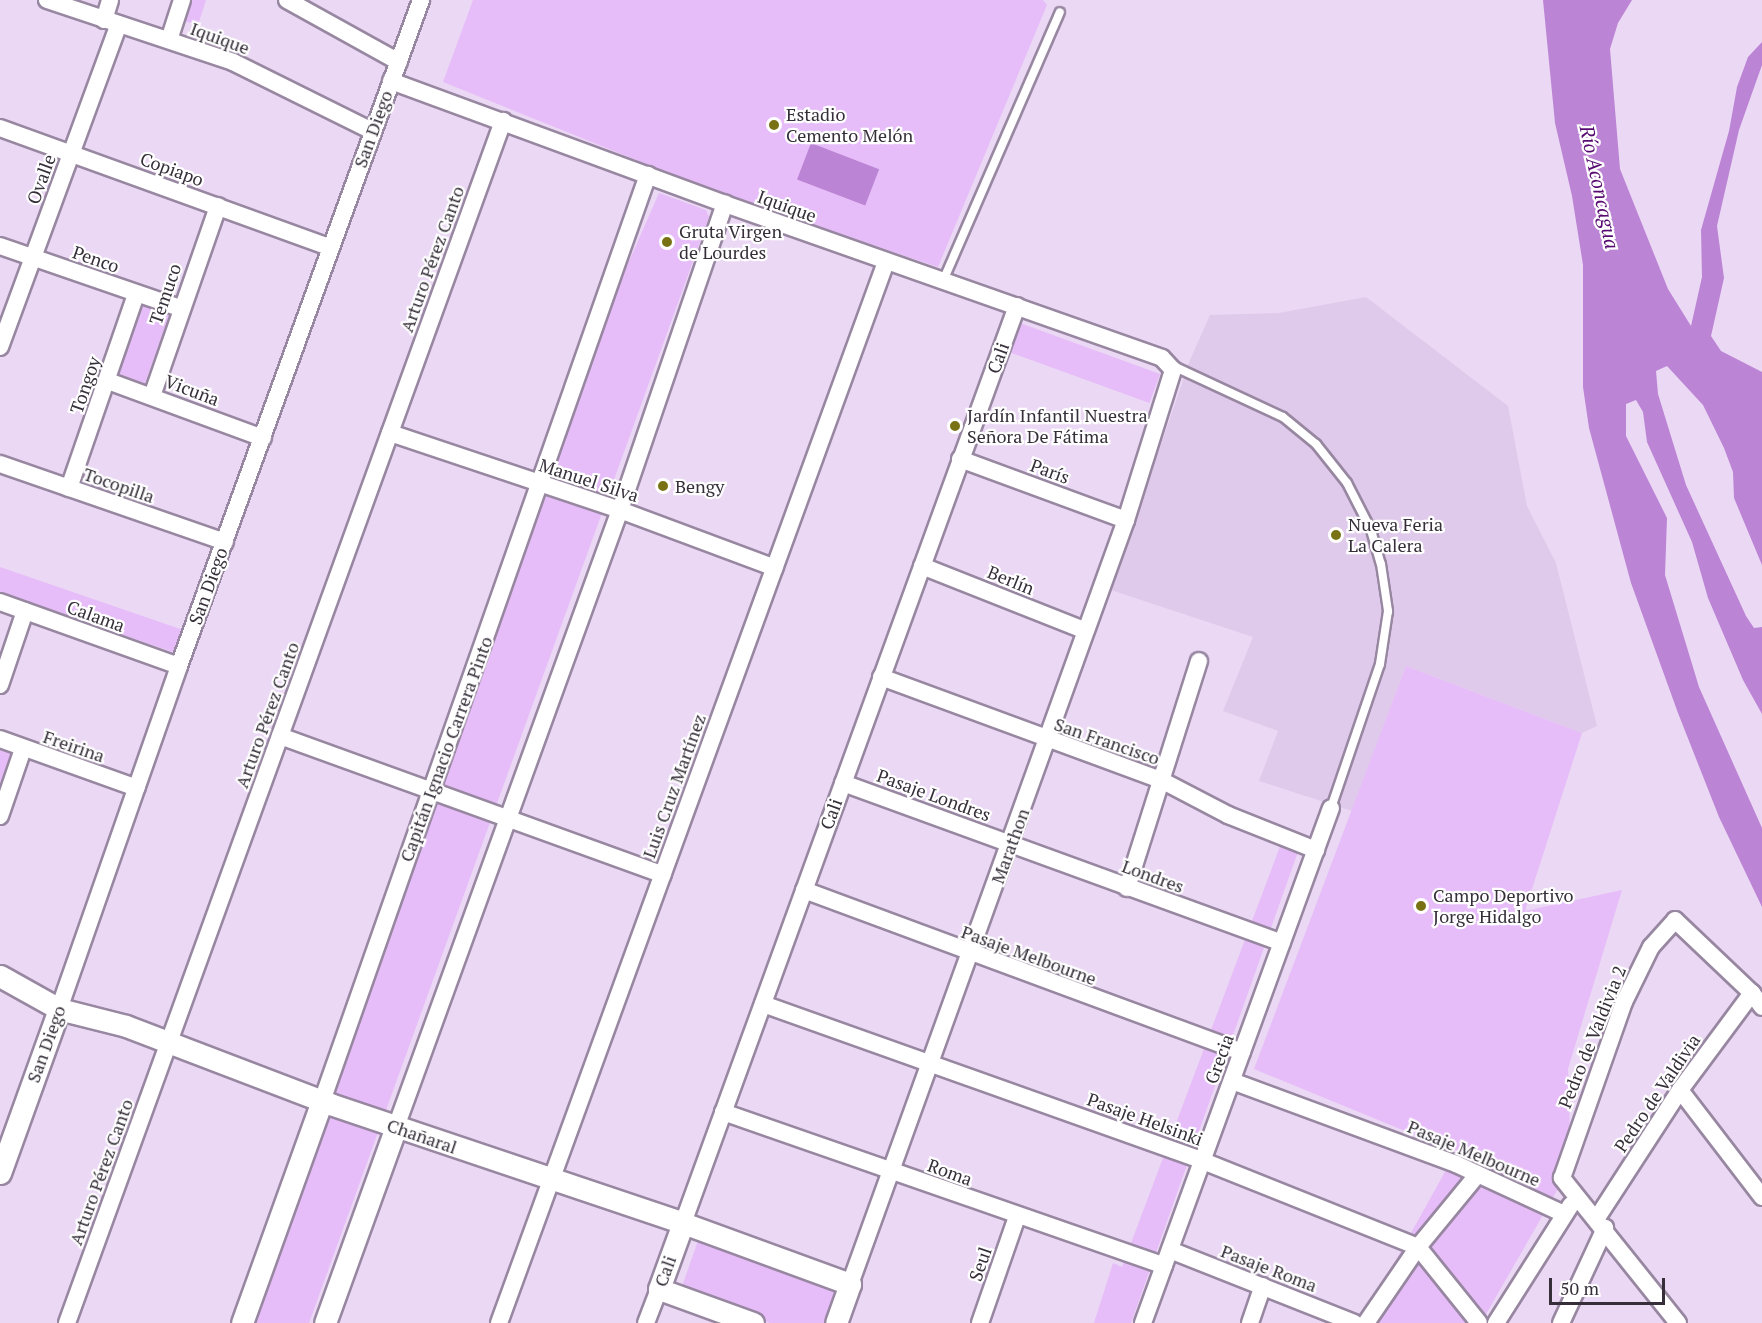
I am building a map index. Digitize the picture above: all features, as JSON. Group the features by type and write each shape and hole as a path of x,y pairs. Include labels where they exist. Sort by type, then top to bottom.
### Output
{"street":[{"name":"Iquique","path":"47,0 169,40 274,80 372,131"},
{"name":"Ovalle","path":"0,347 71,154 111,22 110,0"},
{"path":"169,40 182,0"},
{"path":"287,0 399,62"},
{"name":"San Diego","path":"0,1173 179,666 421,0"},
{"name":"Iquique","path":"391,81 724,204 1162,358 1171,365"},
{"name":"Arturo Pérez Canto","path":"67,1323 503,121"},
{"name":"Copiapo","path":"0,128 331,248"},
{"name":"Capitán Ignacio Carrera Pinto","path":"242,1323 648,175"},
{"path":"325,1323 620,510 724,204"},
{"name":"Temuco","path":"152,396 180,308 218,206"},
{"name":"Penco","path":"0,246 180,308"},
{"name":"Luis Cruz Martínez","path":"499,1323 886,262"},
{"name":"Tongoy","path":"69,488 108,381 136,294"},
{"name":"Cali","path":"646,1323 1017,306"},
{"name":"Marathon","path":"836,1323 1011,845 1126,520 1172,376 1171,365"},
{"name":"Vicuña","path":"108,381 263,438"},
{"name":"Manuel Silva","path":"390,433 620,510 775,568"},
{"name":"París","path":"960,459 1126,520"},
{"name":"Tocopilla","path":"0,464 225,542"},
{"name":"Berlín","path":"922,566 1086,631"},
{"name":"Calama","path":"0,602 179,666"},
{"path":"0,685 25,611"},
{"path":"1127,888 1199,661"},
{"name":"San Francisco","path":"881,677 1046,741 1161,780 1228,815 1316,850"},
{"path":"280,736 663,875"},
{"name":"Freirina","path":"0,739 137,788"},
{"path":"0,813 23,749"},
{"name":"Pasaje Londres","path":"843,783 1011,845"},
{"name":"Grecia","path":"1143,1323 1331,808"},
{"name":"Londres","path":"1011,845 1282,943"},
{"name":"Pasaje Melbourne","path":"804,891 970,955 1242,1052"},
{"name":"Pedro de Valdivia 2","path":"1577,1196 1562,1178 1624,1002 1651,947 1675,920 1752,993"},
{"name":"Chañaral","path":"0,976 59,1009 100,1017 322,1101 683,1223 850,1284"},
{"path":"1752,993 1762,1007"},
{"name":"Pedro de Valdivia","path":"1561,1323 1601,1223 1680,1089 1752,993"},
{"name":"Pasaje Helsinki","path":"763,1004 931,1061 1203,1161 1418,1247 1479,1323"},
{"name":"Pasaje Melbourne","path":"1232,1081 1478,1174 1564,1214"},
{"path":"1680,1089 1762,1197"},
{"name":"Roma","path":"723,1112 1017,1217 1164,1266"},
{"path":"1366,1323 1418,1247 1478,1174"},
{"path":"1496,1323 1577,1196 1601,1223 1678,1323"},
{"name":"Seul","path":"980,1323 1017,1217"},
{"name":"Pasaje Roma","path":"1170,1250 1354,1323"},
{"path":"1250,1323 1263,1286"},
{"path":"659,1289 753,1323"}],"lane":[{"path":"944,281 1060,12"},
{"path":"1171,365 1265,408 1316,444 1347,483 1371,530 1382,564 1388,611 1380,664 1331,808"}],"shaded area":[{"path":"182,0 206,0 198,25 177,19"},
{"name":"Estadio Cemento Melón","path":"473,0 1043,0 1047,5 938,267 718,193 443,82"},
{"path":"659,193 706,210 709,217 309,1323 247,1323 616,291"},
{"name":"Nueva Feria La Calera","path":"1366,297 1508,406 1527,506 1556,563 1597,726 1582,733 1406,666 1352,811 1259,781 1278,731 1223,711 1253,637 1111,590 1190,360 1210,315 1279,313"},
{"path":"139,303 170,314 143,388 112,376"},
{"path":"1020,323 1160,374 1149,403 1009,352"},
{"path":"0,567 185,631 178,654 0,592"},
{"name":"Campo Deportivo Jorge Hidalgo","path":"1406,666 1582,733 1525,911 1622,890 1568,1069 1571,1166 1481,1323 1361,1323 1456,1152 1254,1069"},
{"path":"0,747 16,754 0,801"},
{"path":"1282,841 1299,849 1131,1323 1094,1323 1113,1263 1122,1267"},
{"path":"699,1238 839,1291 827,1323 770,1323 680,1292"}],"water":[{"name":"Río Aconcagua","path":"1543,0 1632,0 1618,23 1610,49 1620,169 1668,289 1691,326 1702,277 1701,230 1729,131 1737,87 1748,57 1762,42 1762,65 1739,130 1717,226 1724,278 1711,336 1721,351 1762,372 1762,565 1734,498 1733,472 1703,405 1667,366 1656,371 1658,394 1686,485 1746,616 1754,628 1762,627 1762,714 1743,680 1708,598 1692,542 1647,442 1643,412 1636,400 1626,404 1626,436 1667,518 1665,575 1699,687 1762,828 1762,907 1719,817 1631,583 1589,428 1583,387 1583,265 1572,196 1555,123"},
{"path":"811,143 879,169 865,206 797,179"}],"place":[{"name":"Estadio Cemento Melón","path":"774,125"},
{"name":"Gruta Virgen de Lourdes","path":"667,242"},
{"name":"Jardín Infantil Nuestra Señora De Fátima","path":"955,426"},
{"name":"Bengy","path":"663,486"},
{"name":"Nueva Feria La Calera","path":"1336,535"},
{"name":"Campo Deportivo Jorge Hidalgo","path":"1421,906"}]}
